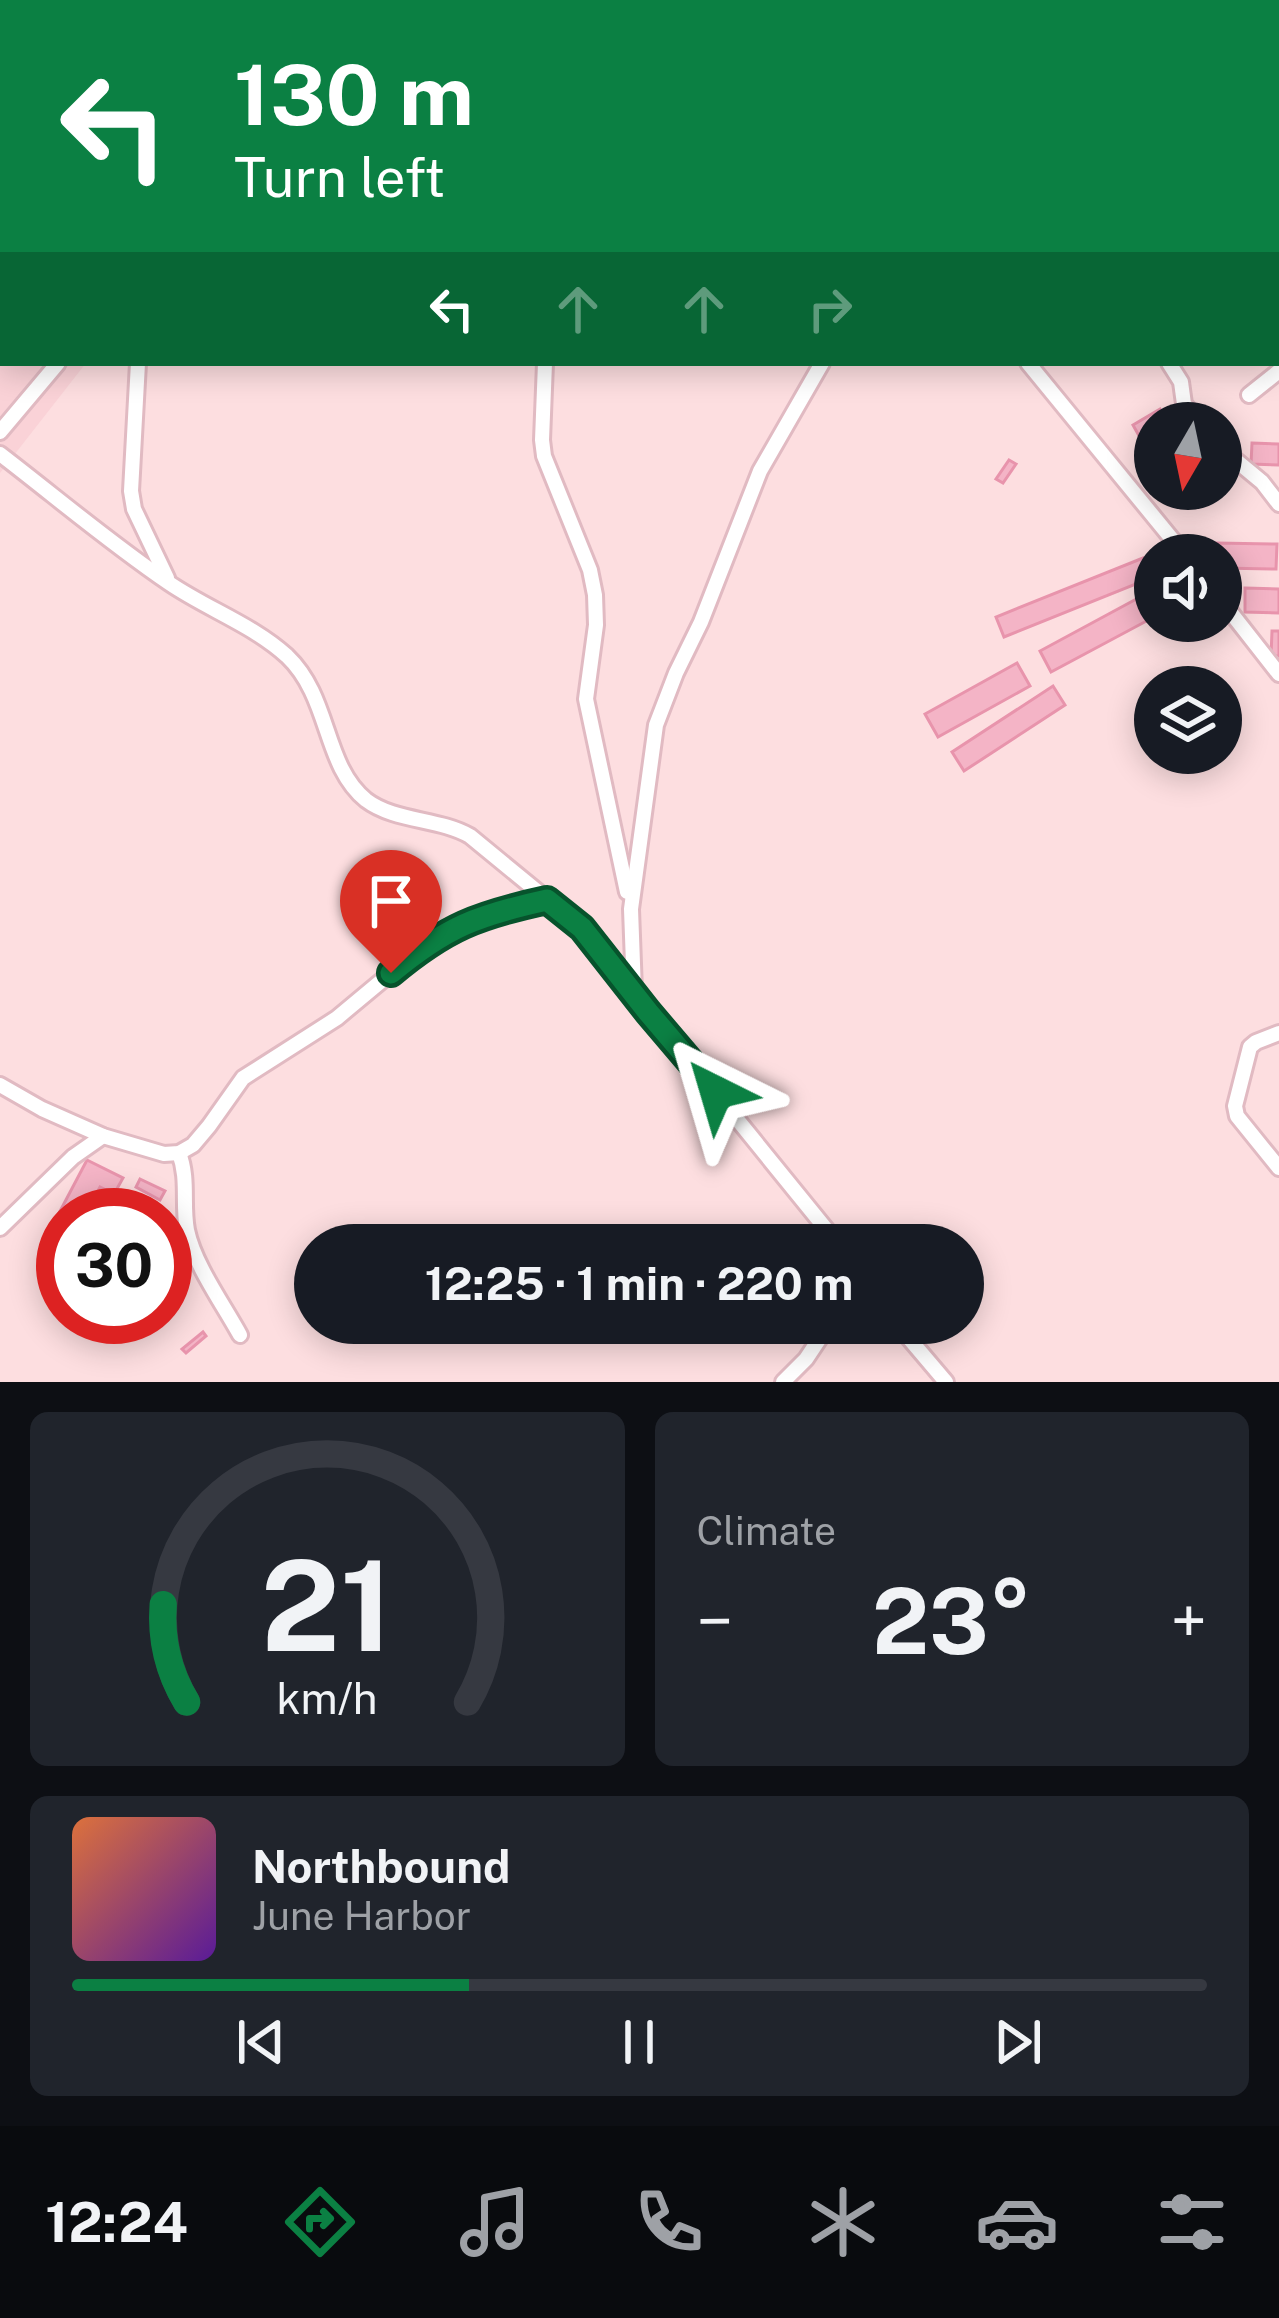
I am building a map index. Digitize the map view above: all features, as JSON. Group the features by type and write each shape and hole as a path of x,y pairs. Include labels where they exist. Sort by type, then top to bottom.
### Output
{"street":[{"path":"0,432 55,366"},
{"path":"138,366 131,490 134,509 169,583"},
{"path":"545,366 544,456 592,583 596,625 586,699 631,908"},
{"path":"634,994 631,908 656,725 760,471 820,366"},
{"path":"1030,366 1168,534"},
{"path":"1171,366 1185,402"},
{"path":"1249,395 1279,371"},
{"path":"0,454 169,583 287,657 307,680 350,784 368,802 461,831 582,928 822,1224"},
{"path":"1242,465 1279,504"},
{"path":"1242,627 1279,674"},
{"path":"0,1085 103,1136 164,1154 179,1153 193,1145 243,1078 337,1018 421,948 472,919 547,900"},
{"path":"1279,1034 1250,1047 1235,1106 1237,1116 1279,1168"},
{"path":"0,1228 73,1157 103,1136"},
{"path":"179,1153 185,1169 186,1221 193,1249 240,1334"},
{"path":"783,1382 816,1344"},
{"path":"914,1344 946,1382"}],"shaded area":[{"path":"0,366 84,366 0,473"}],"building":[{"path":"1252,443 1279,444 1279,465 1251,464"},
{"path":"1009,460 1016,464 1003,483 996,479"},
{"path":"1242,543 1277,544 1276,569 1242,568"},
{"path":"1134,562 1134,585 1004,637 996,617"},
{"path":"1245,588 1279,589 1279,613 1245,612"},
{"path":"1134,600 1134,628 1051,672 1040,651"},
{"path":"1272,631 1279,631 1279,656 1271,656"},
{"path":"1017,663 1030,686 938,737 925,714"},
{"path":"1053,686 1065,705 964,771 952,752"},
{"path":"87,1160 123,1178 117,1188 72,1188"},
{"path":"140,1179 159,1188 138,1188"},
{"path":"203,1332 206,1336 186,1353 182,1349"}],"route":[{"path":"391,973 421,948 472,919 547,900 582,928 716,1092"}]}
